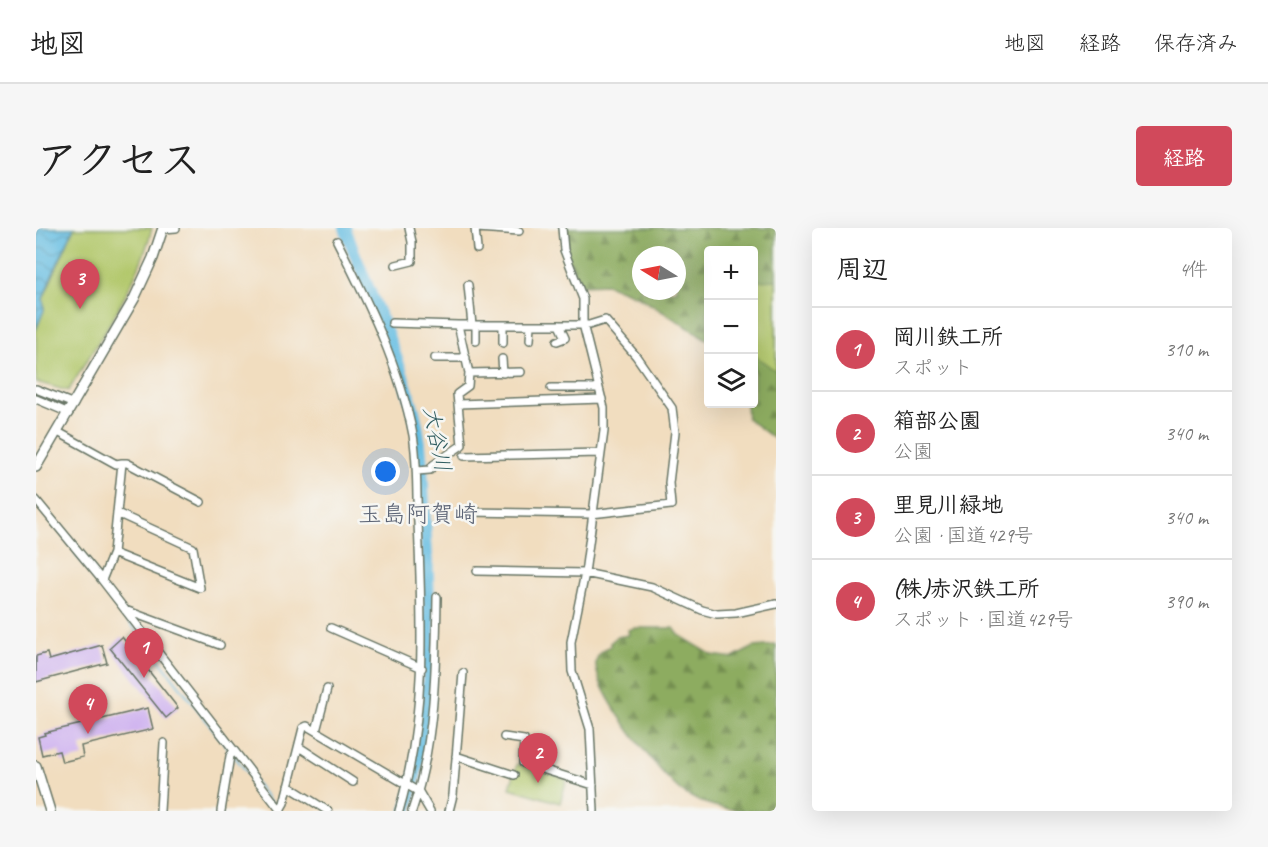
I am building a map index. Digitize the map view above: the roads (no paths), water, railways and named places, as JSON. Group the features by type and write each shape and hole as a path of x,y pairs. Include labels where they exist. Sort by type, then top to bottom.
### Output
{"highway":[{"path":"36,467 58,432 68,406 134,299 153,258 163,229"},
{"path":"36,766 50,811"}],"street":[{"path":"163,229 176,228"},
{"path":"396,265 412,261 409,228"},
{"path":"477,249 476,228 519,231"},
{"path":"562,228 564,250 583,299 583,324 602,399 604,419 585,573 570,642 570,661 588,716 594,811"},
{"path":"337,240 368,302 391,360 413,435 417,471 422,668 406,786 399,811"},
{"path":"468,285 476,341"},
{"path":"392,322 458,325 559,325 605,320 636,356 672,408 675,424 669,483 672,506 591,514 469,512"},
{"path":"417,471 430,470 433,465 462,446 458,391 468,386 469,373 458,325"},
{"path":"503,325 503,343"},
{"path":"530,340 531,325"},
{"path":"557,341 565,338 559,325"},
{"path":"435,358 466,358"},
{"path":"502,359 503,372"},
{"path":"469,373 521,372"},
{"path":"551,388 599,388"},
{"path":"36,389 68,406"},
{"path":"36,399 68,406"},
{"path":"458,404 602,399"},
{"path":"58,432 116,464 127,463 201,502"},
{"path":"464,456 600,453"},
{"path":"102,580 113,553 122,463"},
{"path":"36,500 102,580 232,753 280,811"},
{"path":"113,553 200,588 193,548 117,513"},
{"path":"477,572 585,573 652,587 702,610 717,614 736,613 776,604"},
{"path":"412,811 419,792 436,657 437,597"},
{"path":"125,610 220,645"},
{"path":"331,628 422,668"},
{"path":"449,811 453,795 463,673"},
{"path":"316,731 327,689"},
{"path":"280,811 303,728 307,726 419,792 430,811"},
{"path":"504,737 524,740 523,763 593,784"},
{"path":"160,811 164,743"},
{"path":"299,747 353,782"},
{"path":"221,811 232,753"},
{"path":"456,756 514,775"},
{"path":"288,786 328,811"}],"water":[{"path":"37,228 74,228 50,280 43,299 44,310 36,330"}],"waterway":[{"name":"大谷川","path":"345,228 407,387 417,423 420,446 428,582 429,659 422,736 416,774 406,811"},
{"path":"76,554 272,804"}],"place":[{"name":"里見川緑地","path":"80,309"},
{"name":"岡川鉄工所","path":"144,678"},
{"name":"(株)赤沢鉄工所","path":"88,734"},
{"name":"箱部公園","path":"538,783"}],"district":[{"name":"玉島阿賀崎","path":"418,514"}]}
